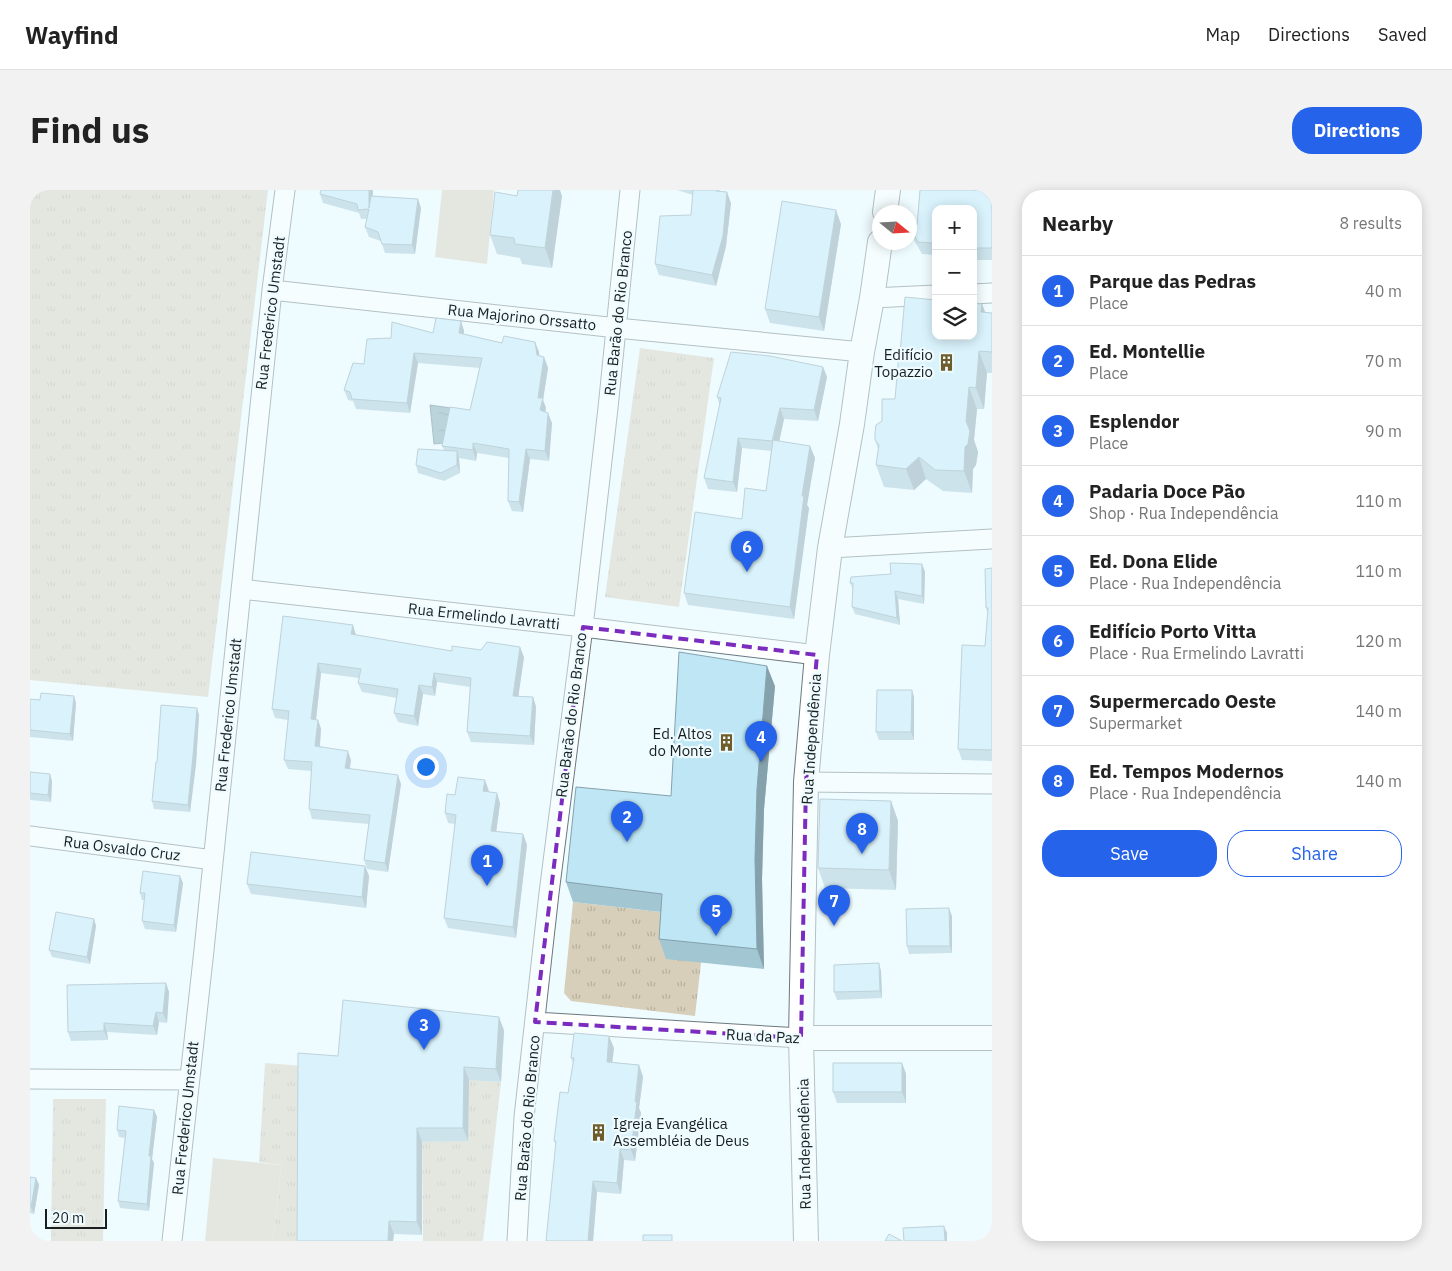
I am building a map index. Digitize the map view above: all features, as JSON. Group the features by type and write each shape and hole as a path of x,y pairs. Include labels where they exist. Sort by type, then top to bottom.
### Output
{"street":[{"name":"Rua Frederico Umstadt","path":"172,1241 272,290 285,190"},
{"name":"Rua Barão do Rio Branco","path":"517,1241 524,1117 617,328 630,190"},
{"path":"885,205 888,190"},
{"name":"Rua Independência","path":"806,1241 801,1038 806,782 817,656 830,548 852,424 879,250"},
{"name":"Rua Majorino Orssatto","path":"272,290 617,328 862,352"},
{"path":"977,294 992,293"},
{"path":"872,298 932,295"},
{"path":"830,548 992,539"},
{"name":"Rua Ermelindo Lavratti","path":"241,589 582,627 817,656"},
{"path":"806,782 992,784"},
{"name":"Rua Osvaldo Cruz","path":"30,836 213,860"},
{"name":"Rua da Paz","path":"535,1022 801,1038 992,1038"},
{"path":"30,1079 190,1080"}],"highlighted area":[{"path":"583,627 817,655 806,782 801,1038 535,1022"}],"green space":[{"path":"30,190 268,190 208,697 30,680"},
{"path":"442,190 494,190 487,264 435,257"},
{"path":"640,348 714,358 679,607 605,597"},
{"path":"573,902 669,913 701,963 695,1016 571,1001 564,993"},
{"path":"265,1063 303,1066 302,1241 273,1241 281,1165 259,1162"},
{"path":"428,1076 501,1082 483,1241 423,1241 422,1142 468,1140"},
{"path":"53,1099 106,1099 103,1241 51,1241"},
{"path":"213,1158 281,1165 273,1241 205,1241"}],"water":[{"path":"430,405 451,408 444,443 434,444"}],"building":[{"path":"321,190 369,190 369,208 371,196 418,199 412,245 382,244 378,232 365,227 369,209 358,210 357,204 320,194"},
{"path":"518,190 553,190 545,248 515,244 514,238 490,235 495,192 517,196"},
{"path":"693,190 727,192 723,236 712,275 655,264 660,216 691,215"},
{"path":"920,190 992,190 992,248 977,248 977,205 932,205 932,243 918,242 917,225"},
{"path":"782,201 836,210 819,317 765,309"},
{"path":"905,297 932,300 932,340 977,340 977,303 982,304 981,312 992,313 992,352 979,351 976,388 969,387 966,421 970,431 968,444 965,447 964,471 935,470 919,457 906,469 876,465 879,445 875,440 876,425 882,421 882,399 895,399"},
{"path":"436,318 461,321 459,333 502,343 504,336 535,342 537,355 544,357 538,398 543,398 540,410 548,413 545,451 526,449 519,502 508,501 509,449 473,443 473,450 442,446 450,407 470,410 482,358 414,353 407,403 352,399 350,392 344,390 353,363 364,364 367,339 391,338 392,322 433,333"},
{"path":"731,352 770,356 823,367 814,410 780,408 772,441 738,438 733,482 704,478 721,398 717,397"},
{"path":"773,440 810,446 802,496 804,496 790,607 684,593 695,512 742,519 745,488 766,491"},
{"path":"418,449 457,451 457,465 441,473 416,465"},
{"path":"890,563 922,564 922,596 895,591 897,618 852,607 853,583 850,583 851,577 891,574"},
{"path":"992,568 992,750 958,749 962,645 985,646 988,608 986,608 985,569"},
{"path":"283,616 353,625 351,634 452,651 452,646 481,650 487,642 520,647 513,696 533,697 530,736 467,732 471,678 434,673 432,687 419,685 414,716 394,713 398,689 358,683 361,669 318,663 311,719 318,720 315,746 348,751 345,768 398,775 385,863 364,860 370,815 309,809 312,762 284,760 289,711 272,709"},
{"path":"679,652 767,666 757,789 755,859 757,949 659,939 662,894 566,882 576,787 671,796"},
{"path":"877,690 912,690 911,732 876,732"},
{"path":"41,693 74,696 70,734 30,730 30,699 40,700"},
{"path":"161,705 197,708 188,805 152,801"},
{"path":"30,772 50,774 48,795 30,793"},
{"path":"458,777 485,780 483,791 497,793 491,831 523,834 513,927 444,918 456,815 445,813 447,794 455,795"},
{"path":"820,799 891,801 889,870 818,868"},
{"path":"251,852 365,866 362,897 247,884"},
{"path":"143,871 180,876 174,925 142,921 145,893 140,893"},
{"path":"949,908 950,946 907,946 906,909"},
{"path":"56,912 94,919 87,957 49,950"},
{"path":"879,963 880,991 834,992 834,965"},
{"path":"166,983 163,1013 156,1012 153,1026 104,1023 104,1031 68,1032 67,985"},
{"path":"343,1000 499,1017 496,1069 464,1067 463,1128 417,1128 417,1222 389,1221 388,1241 297,1241 298,1053 338,1056"},
{"path":"574,1033 609,1036 607,1062 639,1065 631,1150 620,1149 617,1183 593,1181 588,1241 546,1241 560,1092 568,1093 574,1058 571,1058"},
{"path":"833,1063 902,1063 902,1092 833,1092"},
{"path":"119,1106 154,1110 149,1156 151,1156 147,1204 118,1201 126,1131 117,1130"},
{"path":"30,1177 36,1178 31,1207 30,1206"},
{"path":"944,1226 945,1241 904,1241 903,1228"},
{"path":"889,1234 902,1241 885,1241"},
{"path":"643,1235 672,1235 672,1241 643,1241"}],"place":[{"name":"Edifício Topazzio","path":"947,363"},
{"name":"Edifício Porto Vitta","path":"747,572"},
{"name":"Ed. Altos do Monte","path":"726,742"},
{"name":"Padaria Doce Pão","path":"761,762"},
{"name":"Ed. Montellie","path":"627,842"},
{"name":"Ed. Tempos Modernos","path":"862,854"},
{"name":"Parque das Pedras","path":"487,886"},
{"name":"Supermercado Oeste","path":"834,926"},
{"name":"Ed. Dona Elide","path":"716,936"},
{"name":"Esplendor","path":"424,1050"},
{"name":"Igreja Evangélica Assembléia de Deus","path":"599,1132"}]}
